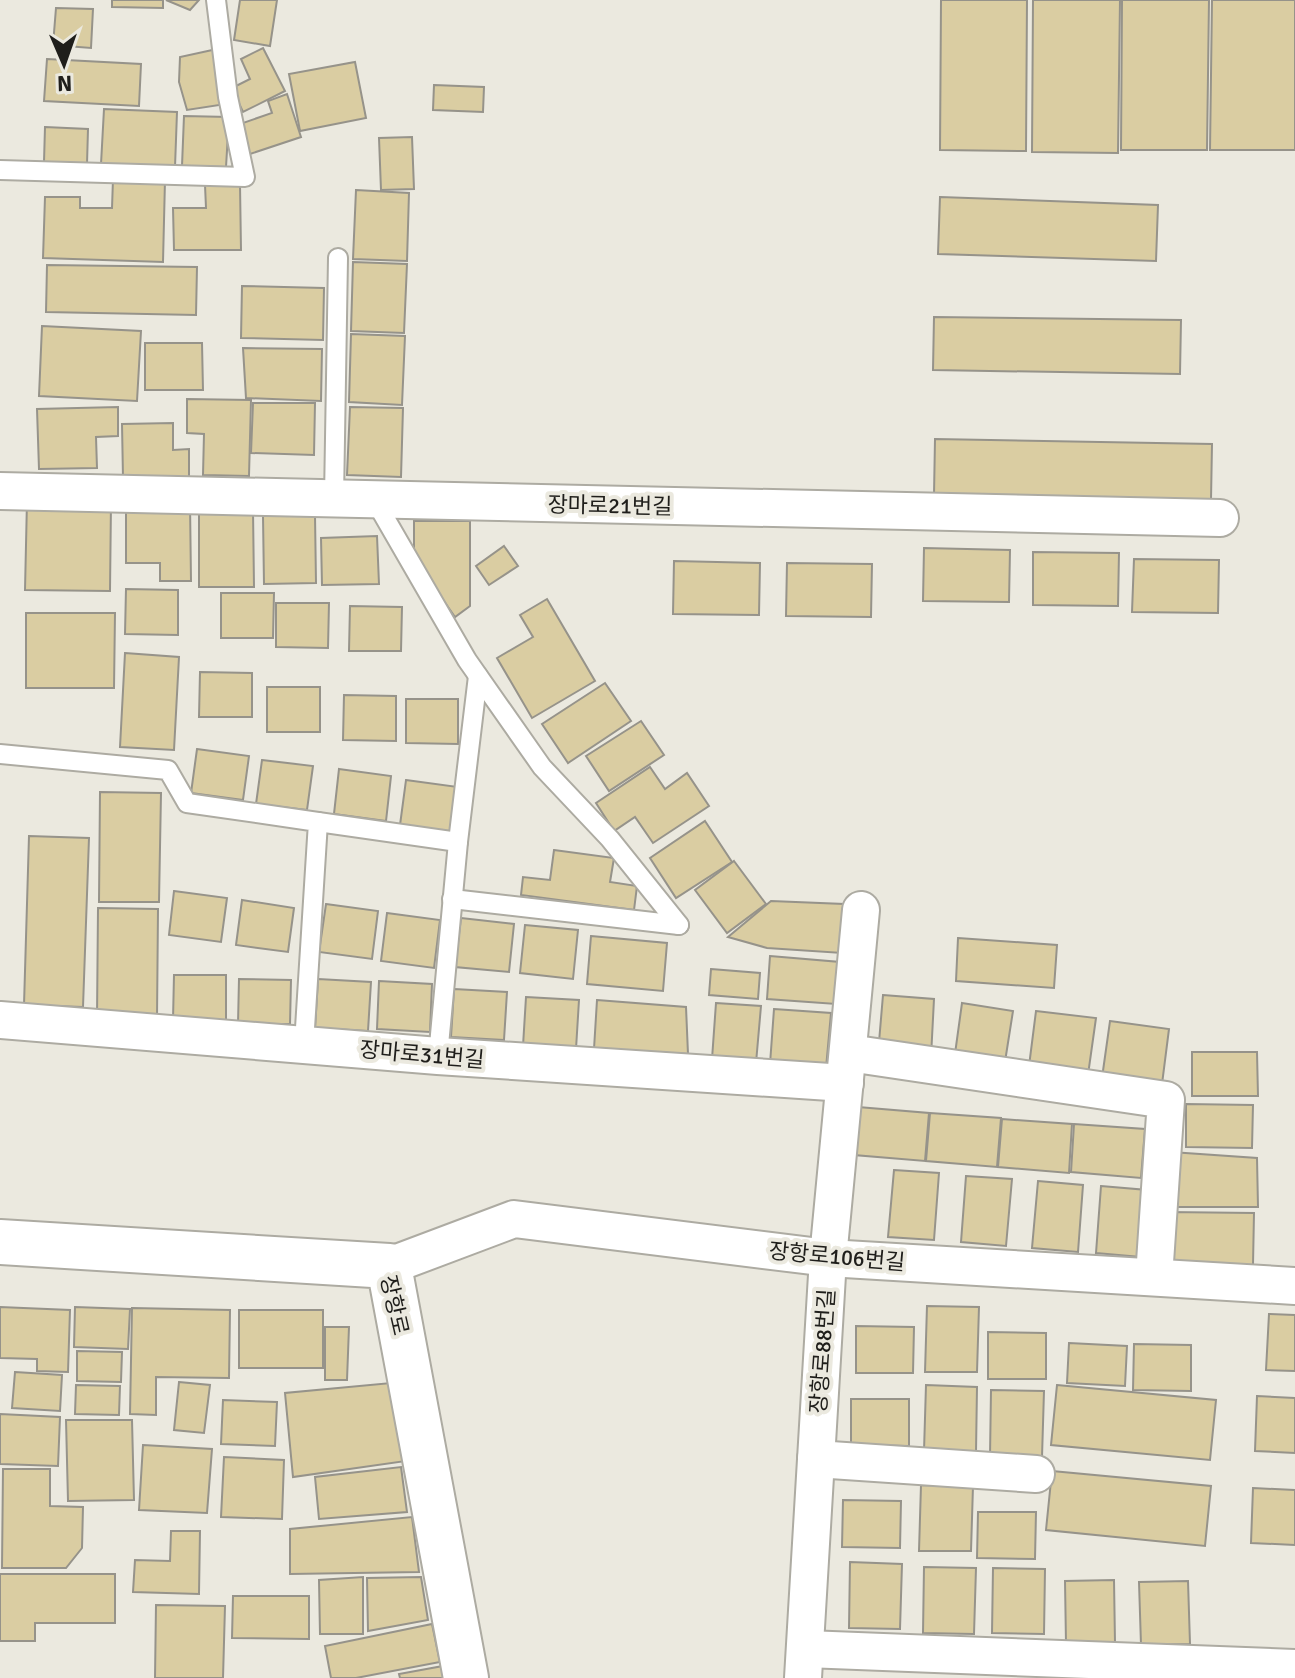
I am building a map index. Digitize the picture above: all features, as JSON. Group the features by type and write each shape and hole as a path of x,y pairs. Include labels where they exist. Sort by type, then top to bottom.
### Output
{"street":[{"name":"장마로21번길","path":"0,491 1220,518"},
{"name":"장항로88번길","path":"861,910 828,1258 805,1664 1295,1668"},
{"name":"장마로31번길","path":"0,1020 438,1056 847,1068 1166,1100 1154,1277"},
{"name":"장항로106번길","path":"389,1266 514,1219 828,1258 1295,1286"},
{"name":"장항로","path":"0,1242 389,1266 466,1678"},
{"path":"816,1459 1036,1474"}],"lane":[{"path":"0,170 245,177 228,97 216,0"},
{"path":"334,498 338,258"},
{"path":"374,499 478,676 542,767 610,839 679,925 452,899"},
{"path":"438,1056 458,842 478,676"},
{"path":"0,754 168,770 187,803 458,842"},
{"path":"304,1044 318,822"}],"building":[{"path":"112,0 163,0 163,8 112,7"},
{"path":"166,0 199,0 190,10"},
{"path":"240,0 277,0 270,46 234,40"},
{"path":"941,0 1027,0 1026,151 940,150"},
{"path":"1033,0 1120,0 1118,153 1032,152"},
{"path":"1122,0 1209,0 1207,150 1121,150"},
{"path":"1212,0 1295,0 1295,150 1210,150"},
{"path":"56,8 93,9 91,48 53,45"},
{"path":"263,48 285,91 243,112 232,88 250,79 241,59"},
{"path":"217,49 226,104 187,110 179,82 180,57"},
{"path":"47,59 141,64 139,106 44,101"},
{"path":"355,62 366,118 300,131 289,74"},
{"path":"434,85 484,87 483,112 433,110"},
{"path":"287,94 301,137 247,155 237,125 272,113 268,101"},
{"path":"104,109 177,112 175,167 101,164"},
{"path":"184,116 229,117 226,167 182,166"},
{"path":"45,127 88,129 87,164 44,162"},
{"path":"412,137 414,189 381,190 379,138"},
{"path":"113,179 165,180 163,262 43,258 45,197 80,197 80,208 112,208"},
{"path":"205,185 240,185 241,250 174,250 173,208 206,208"},
{"path":"356,190 409,193 407,261 353,259"},
{"path":"940,197 1158,205 1156,261 938,254"},
{"path":"353,262 407,264 404,333 351,331"},
{"path":"47,265 197,267 196,315 46,312"},
{"path":"242,286 324,288 323,340 241,338"},
{"path":"934,317 1181,320 1180,374 933,370"},
{"path":"42,326 141,331 137,401 39,396"},
{"path":"351,334 405,336 402,405 349,402"},
{"path":"145,343 202,343 203,390 145,390"},
{"path":"243,348 322,349 321,401 246,398"},
{"path":"187,399 251,400 249,476 203,475 204,434 187,433"},
{"path":"253,403 315,403 314,455 251,453"},
{"path":"118,407 118,436 96,437 97,468 39,469 37,409"},
{"path":"350,407 403,408 401,477 347,475"},
{"path":"173,423 173,450 189,449 189,477 123,478 122,424"},
{"path":"935,439 1212,444 1211,500 934,495"},
{"path":"27,500 111,502 110,591 25,590"},
{"path":"190,503 191,581 160,581 160,563 126,563 126,504"},
{"path":"253,510 254,587 199,587 199,511"},
{"path":"315,515 316,583 264,584 263,516"},
{"path":"414,521 470,521 470,606 455,617 414,558"},
{"path":"377,536 379,584 322,585 321,538"},
{"path":"504,546 518,566 489,585 476,566"},
{"path":"924,548 1010,550 1009,602 923,601"},
{"path":"1033,552 1119,553 1118,606 1033,605"},
{"path":"1134,559 1219,560 1218,613 1132,612"},
{"path":"674,561 760,563 759,615 673,614"},
{"path":"787,563 872,564 871,617 786,616"},
{"path":"126,589 178,590 178,635 125,634"},
{"path":"221,593 274,593 273,638 221,638"},
{"path":"547,599 595,681 532,718 497,658 533,637 520,615"},
{"path":"276,603 329,603 328,648 276,647"},
{"path":"350,606 402,607 401,651 349,651"},
{"path":"26,613 115,613 114,688 26,688"},
{"path":"125,653 179,657 174,750 120,747"},
{"path":"200,672 252,673 252,717 199,717"},
{"path":"605,683 631,721 568,763 542,724"},
{"path":"267,687 320,687 320,732 267,732"},
{"path":"344,695 396,696 396,741 343,740"},
{"path":"406,699 458,699 458,744 406,743"},
{"path":"641,721 664,755 609,791 586,756"},
{"path":"197,749 249,756 243,800 191,793"},
{"path":"262,760 313,766 307,810 256,804"},
{"path":"650,767 665,789 687,773 709,806 653,843 635,817 614,831 596,803"},
{"path":"339,769 391,776 386,821 334,814"},
{"path":"406,780 458,787 452,832 400,825"},
{"path":"100,792 161,793 159,902 99,902"},
{"path":"705,821 732,862 676,898 650,858"},
{"path":"29,836 89,838 83,1007 24,1005"},
{"path":"554,850 614,858 610,882 637,886 634,910 521,895 523,877 550,880"},
{"path":"734,861 766,904 727,933 695,890"},
{"path":"174,891 227,898 221,942 169,935"},
{"path":"242,900 294,908 288,952 236,945"},
{"path":"771,901 844,904 842,953 767,948 728,937"},
{"path":"326,904 378,911 372,959 319,952"},
{"path":"98,908 158,909 157,1018 97,1018"},
{"path":"387,913 440,920 434,968 381,961"},
{"path":"461,918 514,924 509,972 455,967"},
{"path":"525,925 578,930 573,979 520,973"},
{"path":"591,936 667,943 663,991 587,984"},
{"path":"958,938 1057,945 1054,988 956,981"},
{"path":"770,956 840,962 836,1004 767,999"},
{"path":"711,969 760,973 758,999 709,995"},
{"path":"174,975 226,975 226,1020 173,1020"},
{"path":"239,979 291,980 290,1024 238,1024"},
{"path":"318,979 371,982 368,1031 315,1028"},
{"path":"379,981 432,984 430,1032 377,1029"},
{"path":"454,989 507,992 504,1040 451,1037"},
{"path":"883,995 934,999 931,1057 878,1054"},
{"path":"526,997 579,1000 576,1049 523,1046"},
{"path":"597,1000 686,1007 688,1054 594,1049"},
{"path":"716,1003 761,1006 756,1063 712,1059"},
{"path":"962,1003 1013,1011 1004,1068 954,1061"},
{"path":"774,1009 831,1013 826,1068 770,1064"},
{"path":"1036,1011 1096,1018 1087,1082 1028,1074"},
{"path":"1110,1021 1169,1029 1161,1092 1101,1085"},
{"path":"1192,1052 1257,1052 1258,1096 1192,1096"},
{"path":"1186,1104 1253,1105 1252,1148 1186,1147"},
{"path":"858,1107 929,1113 925,1161 854,1155"},
{"path":"930,1113 1001,1118 997,1167 926,1161"},
{"path":"1002,1119 1072,1124 1069,1173 998,1167"},
{"path":"1074,1124 1145,1129 1141,1178 1071,1172"},
{"path":"1171,1152 1257,1158 1258,1207 1168,1207"},
{"path":"894,1170 939,1173 934,1240 888,1237"},
{"path":"966,1176 1012,1179 1006,1246 961,1242"},
{"path":"1038,1181 1083,1185 1078,1252 1032,1248"},
{"path":"1101,1186 1147,1190 1141,1257 1096,1253"},
{"path":"1167,1212 1254,1213 1253,1265 1167,1265"},
{"path":"927,1306 979,1307 977,1372 925,1372"},
{"path":"0,1307 70,1310 68,1372 37,1371 37,1359 0,1358"},
{"path":"75,1307 130,1309 128,1349 74,1347"},
{"path":"132,1308 230,1310 229,1378 156,1377 156,1415 130,1414"},
{"path":"239,1310 323,1310 323,1368 239,1368"},
{"path":"1269,1314 1295,1315 1295,1371 1266,1370"},
{"path":"856,1326 914,1327 913,1373 856,1373"},
{"path":"325,1327 349,1327 347,1380 325,1380"},
{"path":"988,1332 1046,1333 1046,1379 988,1379"},
{"path":"1069,1343 1127,1346 1125,1386 1067,1383"},
{"path":"1134,1344 1191,1345 1191,1391 1133,1390"},
{"path":"77,1351 122,1352 121,1382 77,1381"},
{"path":"15,1372 62,1375 60,1411 12,1408"},
{"path":"179,1382 210,1385 204,1433 174,1430"},
{"path":"391,1383 406,1461 293,1477 285,1393"},
{"path":"76,1385 120,1386 119,1415 75,1414"},
{"path":"926,1385 977,1387 976,1452 924,1451"},
{"path":"1057,1385 1216,1400 1210,1460 1051,1445"},
{"path":"991,1390 1044,1391 1042,1457 990,1456"},
{"path":"1257,1396 1295,1398 1295,1453 1255,1451"},
{"path":"851,1399 909,1399 909,1446 851,1445"},
{"path":"223,1400 277,1402 275,1446 221,1444"},
{"path":"0,1414 60,1417 58,1466 0,1464"},
{"path":"66,1420 132,1420 134,1500 68,1501"},
{"path":"143,1445 212,1449 207,1513 139,1510"},
{"path":"224,1457 284,1460 282,1519 221,1517"},
{"path":"401,1467 407,1512 319,1519 315,1477"},
{"path":"3,1469 50,1469 50,1506 83,1507 82,1548 66,1568 2,1568"},
{"path":"1052,1471 1211,1486 1205,1546 1046,1530"},
{"path":"921,1485 973,1486 971,1551 919,1551"},
{"path":"1253,1488 1295,1490 1295,1545 1251,1543"},
{"path":"843,1500 901,1501 900,1548 842,1547"},
{"path":"978,1512 1036,1512 1035,1559 977,1558"},
{"path":"412,1517 419,1572 290,1574 290,1529"},
{"path":"171,1531 200,1531 199,1594 133,1592 135,1560 170,1561"},
{"path":"850,1562 902,1564 900,1629 849,1628"},
{"path":"924,1567 976,1568 974,1634 923,1633"},
{"path":"993,1568 1045,1569 1044,1634 992,1633"},
{"path":"0,1574 115,1574 115,1623 35,1623 35,1641 0,1641"},
{"path":"363,1577 363,1634 320,1634 319,1580"},
{"path":"421,1577 428,1620 368,1631 367,1578"},
{"path":"1114,1580 1115,1643 1066,1644 1065,1581"},
{"path":"1188,1581 1190,1644 1141,1645 1139,1582"},
{"path":"233,1596 309,1596 309,1639 232,1638"},
{"path":"156,1605 225,1606 223,1678 155,1678"},
{"path":"432,1624 440,1662 356,1678 331,1678 325,1646"},
{"path":"443,1666 445,1678 400,1678 399,1674"}]}
